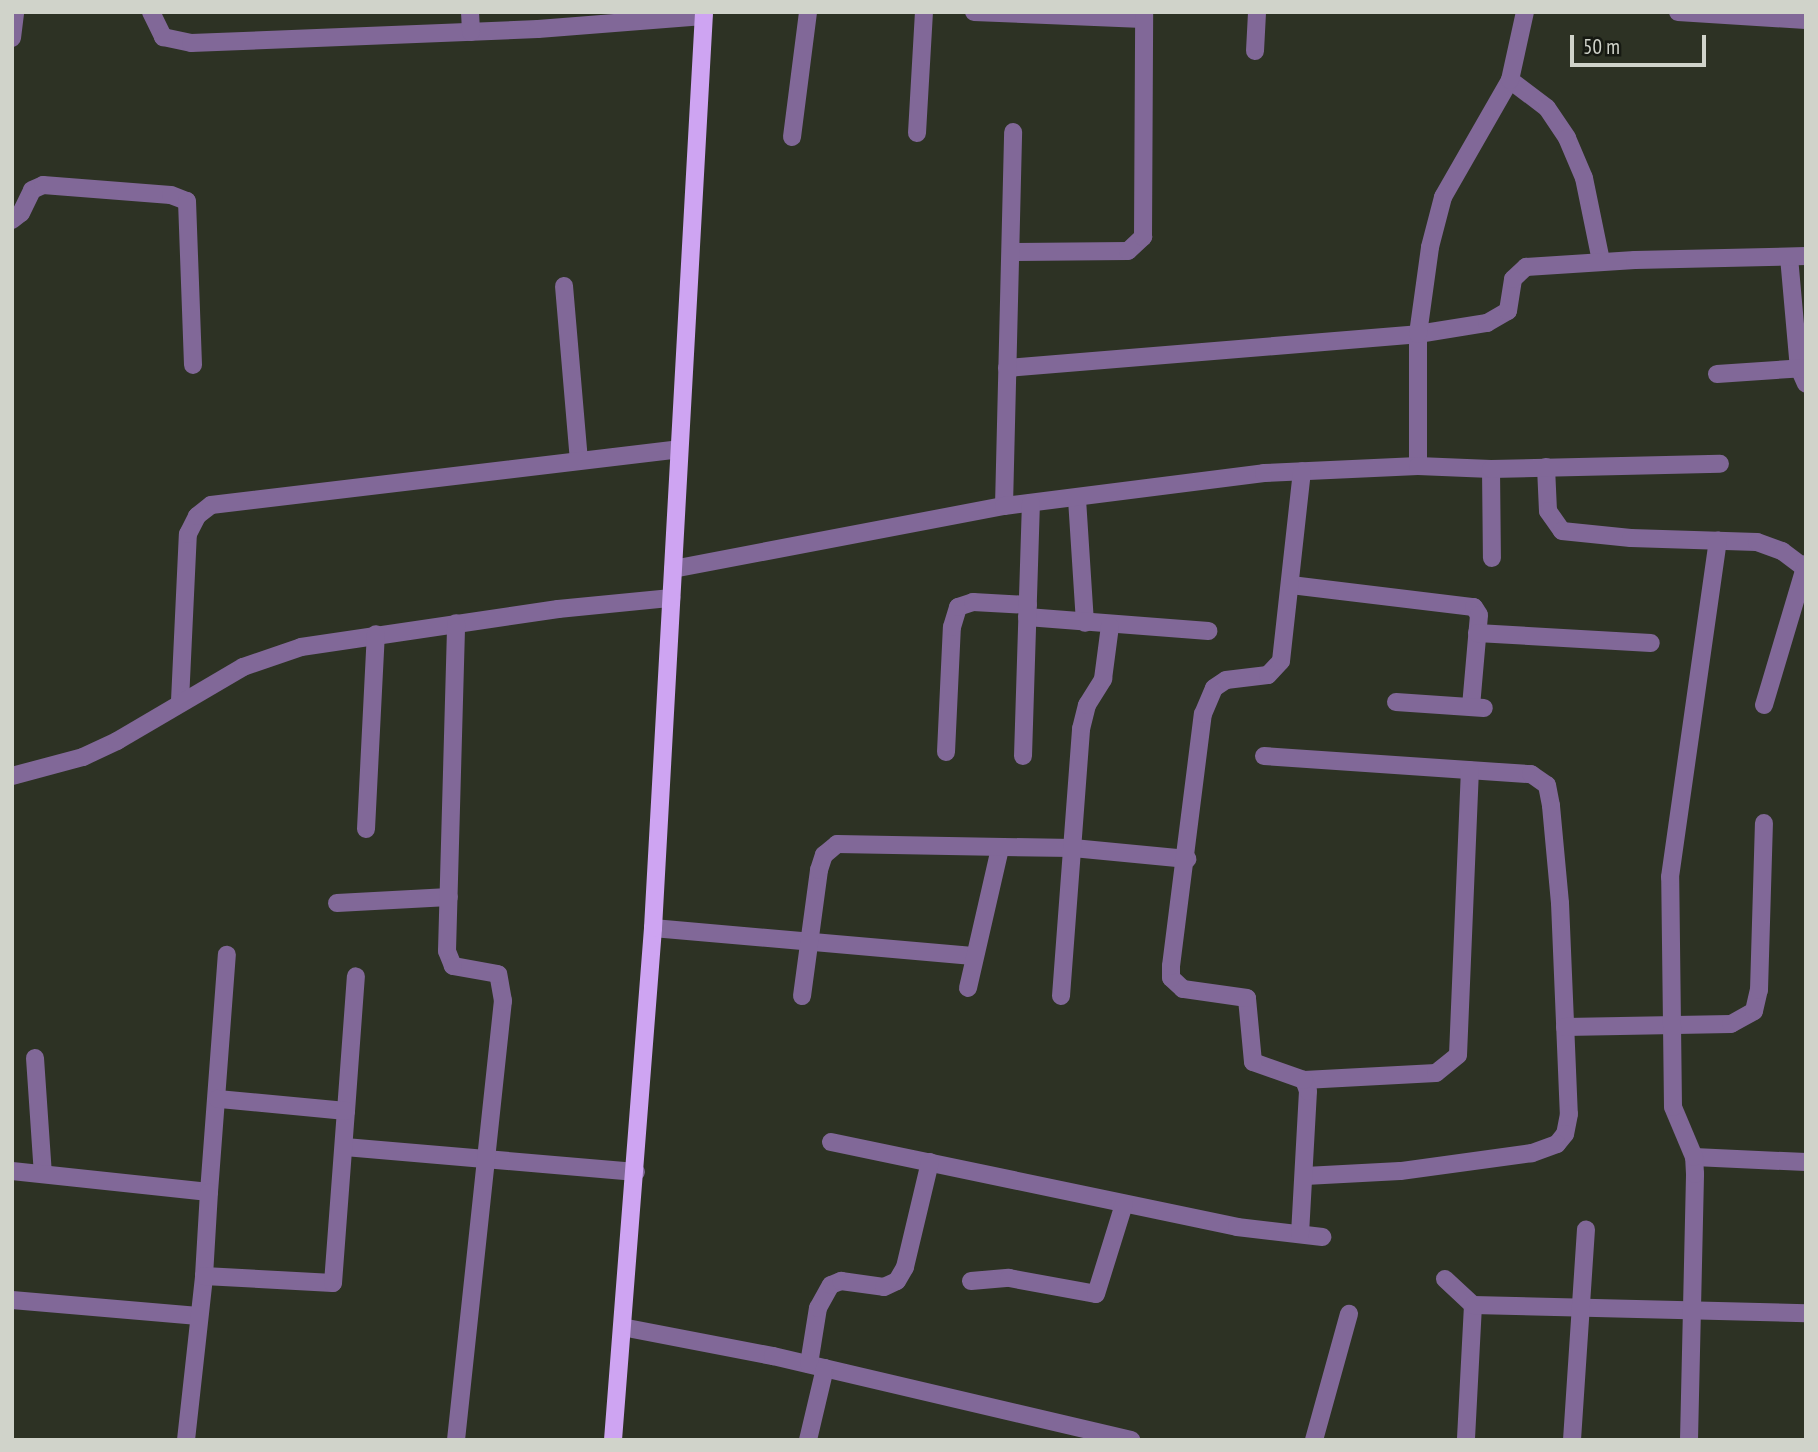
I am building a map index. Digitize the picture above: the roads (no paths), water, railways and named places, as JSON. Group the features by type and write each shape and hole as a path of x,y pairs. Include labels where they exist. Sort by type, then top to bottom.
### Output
{"main road":[{"path":"613,1440 653,929 704,14"}],"street":[{"path":"12,38 15,12"},
{"path":"151,12 163,37 191,43 471,32 704,14"},
{"path":"470,12 471,32"},
{"path":"792,137 808,12"},
{"path":"916,133 924,12"},
{"path":"974,12 1144,16 1143,237 1128,251 1013,252"},
{"path":"1255,51 1257,12"},
{"path":"1418,466 1418,334 1422,292 1443,197 1510,80 1525,12"},
{"path":"1678,12 1806,19"},
{"path":"1510,80 1547,108 1567,138 1584,178 1601,261"},
{"path":"1004,506 1013,252 1013,132"},
{"path":"12,219 21,213 32,190 43,185 171,195 187,201 193,365"},
{"path":"1007,368 1418,334 1500,319 1508,312 1517,270 1601,261 1797,257 1803,373 1717,374"},
{"path":"564,286 579,460"},
{"path":"180,701 188,534 197,516 211,505 679,449"},
{"path":"673,569 1004,506 1302,471 1418,466 1491,469 1720,464"},
{"path":"1546,467 1548,511 1562,531 1631,538 1757,542 1782,551 1805,566 1765,705"},
{"path":"1491,469 1492,558"},
{"path":"1302,471 1291,585 1276,670 1226,680 1207,699 1171,978 1184,989 1247,998 1253,1062 1304,1080 1436,1073 1458,1055 1470,770"},
{"path":"1077,499 1085,624"},
{"path":"1023,756 1031,503"},
{"path":"1689,1440 1694,1157 1673,1107 1670,877 1718,540"},
{"path":"1291,585 1474,607 1478,707 1396,702"},
{"path":"12,776 94,752 243,667 301,647 456,623 671,598"},
{"path":"946,752 952,627 958,607 972,602 1085,624 1208,631"},
{"path":"456,623 447,951 453,966 492,971 503,988 488,1161 456,1440"},
{"path":"1061,996 1081,729 1087,705 1103,679 1110,626"},
{"path":"1477,633 1651,643"},
{"path":"366,829 376,634"},
{"path":"1264,756 1531,774 1548,785 1560,903 1569,1114 1565,1134 1557,1144 1532,1153 1401,1171 1305,1177"},
{"path":"1565,1027 1731,1024 1754,1011 1759,990 1764,823"},
{"path":"802,996 819,870 829,848 837,844 1073,848 1187,859"},
{"path":"968,988 973,956 1000,848"},
{"path":"337,903 449,897"},
{"path":"653,929 973,956"},
{"path":"187,1440 204,1276 227,955"},
{"path":"204,1276 333,1283 356,976"},
{"path":"35,1058 43,1174"},
{"path":"1300,1234 1308,1091 1304,1080"},
{"path":"218,1099 346,1111"},
{"path":"831,1142 1237,1227 1322,1237"},
{"path":"345,1147 636,1172"},
{"path":"1694,1157 1806,1163"},
{"path":"808,1440 817,1366 818,1308 831,1285 841,1281 884,1287 897,1280 905,1267 930,1163"},
{"path":"12,1171 209,1192"},
{"path":"971,1281 1009,1278 1096,1294 1124,1204"},
{"path":"1572,1440 1586,1229"},
{"path":"1445,1279 1473,1305 1581,1305 1806,1312"},
{"path":"12,1300 198,1316"},
{"path":"1466,1440 1473,1305"},
{"path":"1314,1440 1349,1314"},
{"path":"622,1327 817,1366 1131,1440"}]}
